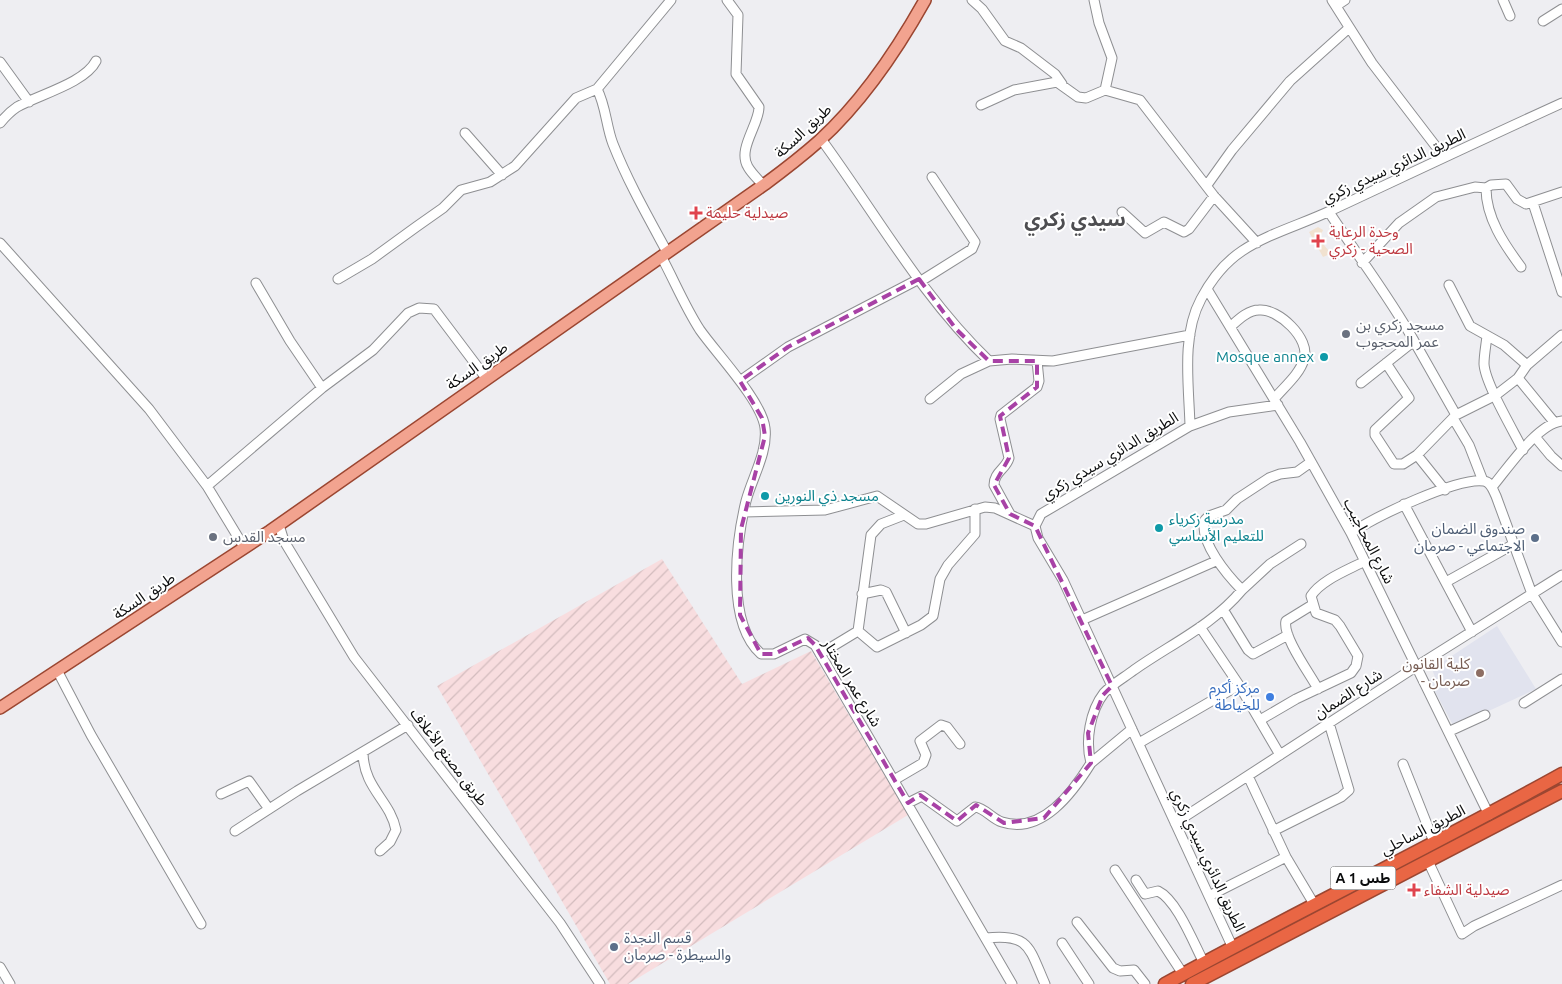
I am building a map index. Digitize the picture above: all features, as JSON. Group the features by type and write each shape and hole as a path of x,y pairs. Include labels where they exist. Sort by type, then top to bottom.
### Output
{"highway":[{"name":"الطريق الساحلي","path":"1165,984 1232,946 1366,876 1490,815 1562,774"},
{"name":"الطريق الساحلي","path":"1192,984 1562,791"},
{"path":"1366,876 1373,888"}],"main road":[{"name":"طريق السكة","path":"0,708 58,672 275,528 763,185 821,139 888,60 924,0"}],"street":[{"path":"338,279 366,262 443,208 461,190 490,182 522,160 576,98 597,89 670,0"},
{"path":"727,0 738,16 736,74 759,107 745,159 748,167 763,185"},
{"path":"972,0 982,10 1005,41 1021,48 1082,98 1105,90 1140,100 1214,196 1257,243"},
{"path":"1094,0 1099,23 1112,58 1105,90"},
{"path":"1345,0 1334,3 1349,28 1372,64 1444,157"},
{"path":"1503,0 1510,16"},
{"path":"1543,21 1562,9"},
{"path":"1207,185 1232,150 1290,81 1349,28"},
{"path":"0,123 15,108 89,71 96,61"},
{"path":"0,62 29,102"},
{"path":"981,105 1014,90 1057,82 1063,84"},
{"name":"شارع عمر المختار","path":"597,89 604,104 606,124 614,147 700,329 740,381 765,426 763,447 744,512 739,551 737,601 750,641 761,654 767,655 805,639 810,640 908,803 1012,984"},
{"name":"الطريق الدائري سيدي زكري","path":"1232,946 1082,620 1063,580 1038,538 1035,526 1041,514 1190,426 1190,335 1195,312 1207,289 1228,262 1257,243 1329,212 1562,103"},
{"path":"465,133 502,175"},
{"path":"821,139 956,328 989,361"},
{"path":"740,381 788,348 920,280 972,249 975,242 932,177"},
{"path":"1362,263 1399,223 1436,197 1475,187 1486,188 1491,185 1506,184 1520,202 1532,203 1562,192"},
{"path":"1486,188 1489,210 1497,230 1504,244 1521,267"},
{"path":"1122,212 1145,233 1164,222 1184,232 1189,229 1214,196"},
{"path":"1532,203 1562,292"},
{"path":"1329,212 1362,263 1392,302 1414,340 1469,445 1483,481 1492,487 1532,594 1562,642"},
{"path":"0,243 149,409 207,486 244,547"},
{"path":"256,283 290,341 322,388"},
{"path":"1449,285 1470,326 1504,345 1527,365"},
{"name":"شارع المحاجيب","path":"1207,289 1276,402 1351,533 1490,815"},
{"path":"207,486 322,388 373,350 408,313 424,307 434,309 486,378"},
{"path":"1190,426 1230,412 1276,402 1300,368 1306,349 1302,341 1276,315 1267,310 1258,309 1249,312 1230,327"},
{"path":"930,399 961,374 989,361 1069,359 1115,348 1190,335"},
{"path":"1386,363 1409,398 1376,430 1375,436 1394,464 1403,464 1417,455 1454,417 1496,395 1518,378 1527,365 1562,335"},
{"path":"1488,336 1485,371 1489,386 1496,395 1523,450"},
{"path":"1361,383 1414,340"},
{"path":"1010,514 994,485 996,475 1008,462 1009,458 1000,419 1002,414 1032,393 1037,387 1039,381 1037,361"},
{"path":"1492,487 1523,450 1558,422 1518,378"},
{"path":"1536,438 1562,466"},
{"path":"1417,455 1446,490"},
{"path":"1242,590 1216,561 1204,529 1205,520 1209,516 1226,510 1237,499 1269,478 1280,474 1296,472 1311,462"},
{"path":"1351,533 1381,514 1404,504 1446,490 1483,481"},
{"path":"744,512 825,510 877,496 918,524 926,524 976,508 995,508 1035,526"},
{"path":"1404,504 1472,632"},
{"path":"858,631 877,647 928,621 932,616 940,578 948,565 975,534 976,508"},
{"path":"858,631 871,535 881,524 904,514"},
{"name":"طريق مصنع الأعلاف","path":"275,528 354,657 408,724 560,923 600,984"},
{"path":"1091,762 1087,750 1088,733 1103,695 1112,686 1146,662 1224,611 1242,590 1270,564 1301,544"},
{"path":"1446,582 1514,544"},
{"path":"1082,620 1216,561"},
{"path":"1260,720 1318,688 1351,673 1356,666 1358,656 1340,626 1335,620 1316,613 1312,605 1311,596 1316,590 1365,561"},
{"name":"شارع الضمان","path":"1175,823 1417,666 1562,575"},
{"path":"862,594 884,590 906,633"},
{"path":"1312,605 1286,621 1288,635 1318,688"},
{"path":"1224,611 1248,650 1253,654 1288,635"},
{"path":"1200,627 1239,685 1280,755"},
{"path":"820,654 858,631"},
{"path":"58,672 91,735 201,924"},
{"path":"1524,703 1562,679"},
{"path":"1139,743 1239,685"},
{"path":"1450,731 1485,715"},
{"path":"1274,831 1347,794 1348,784 1329,723"},
{"path":"235,831 408,724"},
{"path":"894,780 923,763 926,755 920,741 941,725 947,728 960,744"},
{"path":"908,803 922,796 957,821 975,807 1004,823 1034,822 1049,813 1080,780 1091,762 1132,729"},
{"path":"363,753 366,775 392,817 396,830 390,842 380,851"},
{"path":"1403,764 1434,842"},
{"path":"1248,776 1286,856 1314,904"},
{"path":"221,794 249,781 269,809"},
{"path":"1209,896 1286,856"},
{"path":"1428,861 1462,934 1474,926 1562,885"},
{"path":"1116,870 1183,974"},
{"path":"1136,880 1145,894 1158,891 1166,897 1183,922 1204,963"},
{"path":"1077,922 1113,968 1120,971 1134,970 1144,984"},
{"path":"986,938 1006,936 1018,938 1031,952 1045,984"},
{"path":"1062,943 1089,984"},
{"path":"0,967 10,984"}],"highlighted area":[{"path":"919,279 956,329 989,361 1037,361 1037,387 1000,416 1009,458 994,485 1010,514 1035,526 1112,686 1103,695 1088,733 1091,763 1044,818 1004,823 976,805 957,821 920,795 908,803 815,645 808,638 774,654 761,654 740,615 741,529 765,436 762,418 740,381 788,347"}],"shaded area":[{"name":"وحدة الرعاية الصحية - زكري","path":"1318,227 1323,230 1320,237 1323,244 1329,251 1334,249 1338,256 1333,259 1330,254 1323,257 1309,232"},
{"path":"662,559 742,684 811,651 908,815 628,984 610,984 437,686"},
{"name":"كلية القانون - صرمان","path":"1497,626 1536,689 1454,727 1429,680 1435,677 1432,669"}],"place":[{"name":"صيدلية حليمة","path":"696,213"},
{"name":"وحدة الرعاية الصحية - زكري","path":"1318,241"},
{"name":"مسجد زكري بن عمر المحجوب","path":"1346,334"},
{"name":"Mosque annex","path":"1324,357"},
{"name":"مسجد ذي النورين","path":"765,496"},
{"name":"مدرسة زكرياء للتعليم الأساسي","path":"1159,528"},
{"name":"مسجد القدس","path":"213,537"},
{"name":"صندوق الضمان الاجتماعي - صرمان","path":"1535,538"},
{"name":"كلية القانون - صرمان","path":"1480,673"},
{"name":"مركز أكرم للخياطة","path":"1270,697"},
{"name":"صيدلية الشفاء","path":"1414,890"},
{"name":"قسم النجدة والسيطرة - صرمان","path":"614,947"}],"district":[{"name":"سيدي زكري","path":"1075,219"}]}
